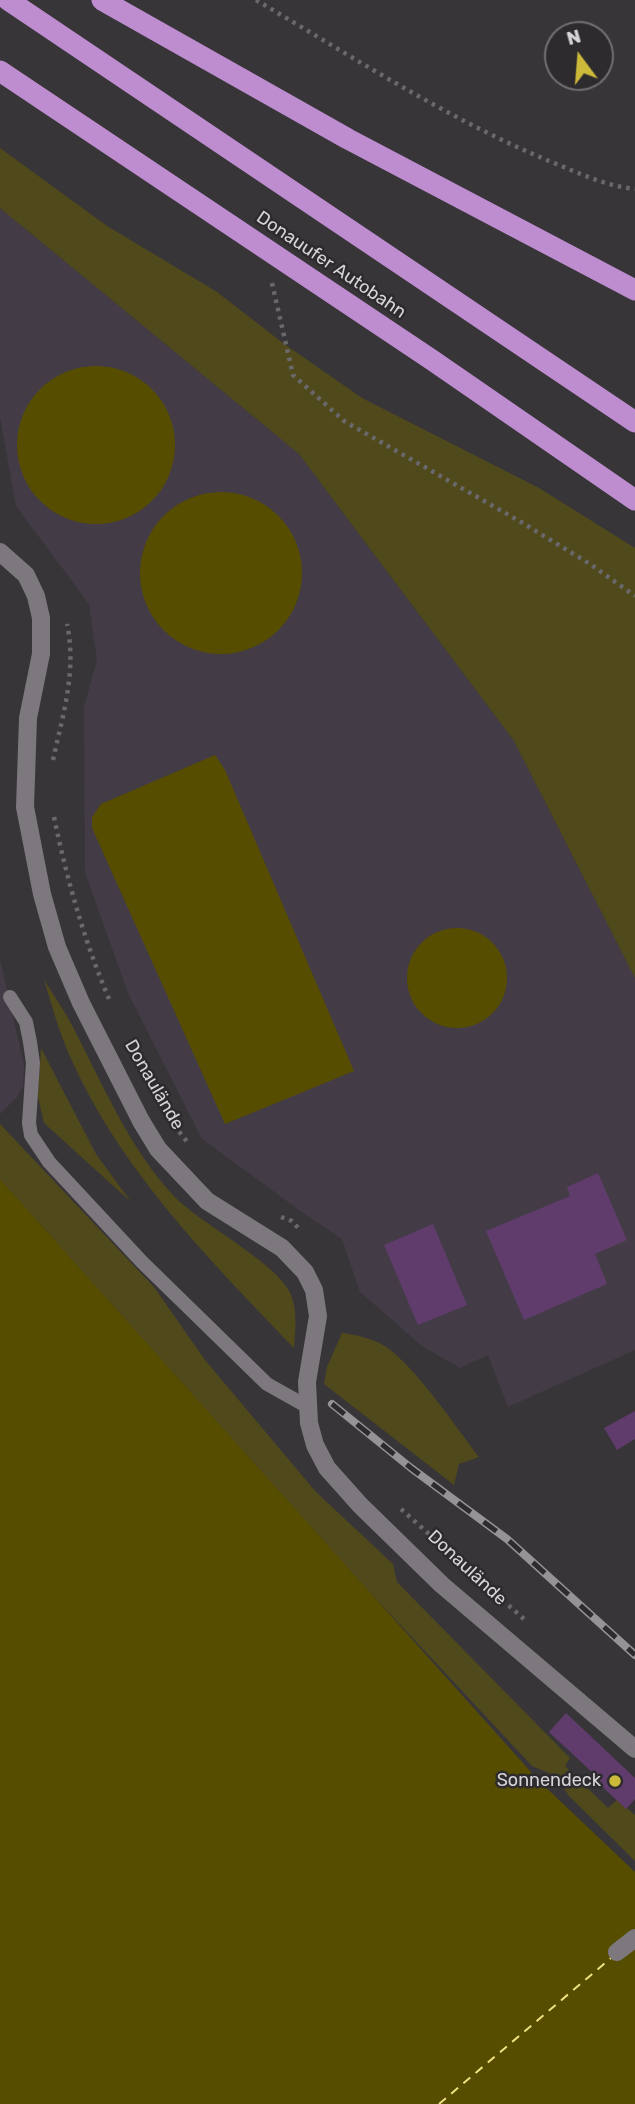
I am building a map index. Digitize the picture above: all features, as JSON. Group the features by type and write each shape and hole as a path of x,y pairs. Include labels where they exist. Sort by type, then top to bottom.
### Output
{"highway":[{"path":"8,0 635,422"},
{"path":"102,0 348,139 635,290"},
{"name":"Donauufer Autobahn","path":"0,71 432,360 635,500"}],"street":[{"name":"Donaulände","path":"0,552 26,575 36,596 41,618 41,654 28,718 25,807 37,872 57,947 87,1014 141,1121 158,1149 207,1201 282,1248 305,1272 314,1290 318,1316 307,1382 309,1423 315,1446 327,1468 360,1505 442,1585 635,1749"},
{"path":"617,1952 635,1938"}],"lane":[{"path":"10,997 26,1021 30,1042 33,1063 29,1123 31,1135 49,1162 151,1271 267,1384 308,1407"}],"path":[{"path":"256,0 348,56 513,146 595,180 635,190"},
{"path":"265,248 293,375 344,421 532,529 590,564 635,596"},
{"path":"52,765 68,695 72,649 65,614"},
{"path":"54,815 67,879 87,947 114,1011"},
{"name":"Donaulände","path":"169,1119 194,1149"},
{"path":"270,1212 292,1221 301,1230"},
{"name":"Donaulände","path":"397,1506 407,1512 533,1628"}],"shaded area":[{"path":"0,148 107,226 217,292 283,343 362,398 539,488 635,548 635,978 514,741 299,454 0,208"},
{"path":"0,208 299,454 514,741 635,978 635,1350 508,1407 488,1355 460,1368 422,1346 360,1292 342,1239 202,1139 128,993 85,872 84,707 97,660 89,604 16,506 0,417"},
{"path":"96,366 126,372 152,389 169,415 175,445 169,475 152,501 126,518 96,524 66,518 40,501 23,475 17,445 23,415 40,389 66,372"},
{"path":"221,492 252,498 278,516 296,542 302,573 296,604 278,630 252,648 221,654 190,648 164,630 146,604 140,573 146,542 164,516 190,498"},
{"path":"215,755 225,770 354,1071 225,1124 92,828 92,817 101,804"},
{"path":"457,928 485,936 499,950 507,978 499,1006 485,1020 457,1028 429,1020 415,1006 407,978 415,950 429,936"},
{"path":"0,959 24,1065 23,1087 0,1114"},
{"path":"44,980 72,1024 131,1138 159,1178 186,1207 256,1257 284,1283 295,1308 294,1348 166,1208 110,1131 86,1090 66,1047"},
{"path":"41,1048 96,1154 131,1202 44,1123 38,1097"},
{"path":"0,1124 154,1287 205,1360 316,1492 393,1564 397,1582 570,1758 565,1766 608,1808 617,1800 635,1815 635,1861 569,1796 556,1776 532,1766 367,1589 0,1179"},
{"path":"0,1179 539,1781 635,1872 635,2104 0,2104"},
{"path":"342,1333 373,1340 395,1354 434,1396 479,1457 459,1464 454,1485 324,1384 327,1367"}],"building":[{"path":"598,1173 627,1240 595,1254 607,1284 524,1320 486,1231 570,1196 567,1187"},
{"path":"433,1224 467,1305 418,1325 384,1245"},
{"path":"635,1411 635,1439 617,1450 604,1428"},
{"path":"566,1713 635,1778 635,1799 626,1809 592,1777 594,1774 549,1732"}],"ferry route":[{"path":"439,2104 611,1958"}],"railway":[{"path":"332,1404 411,1468 507,1539 635,1655"}],"place":[{"name":"Sonnendeck","path":"615,1781"}]}
